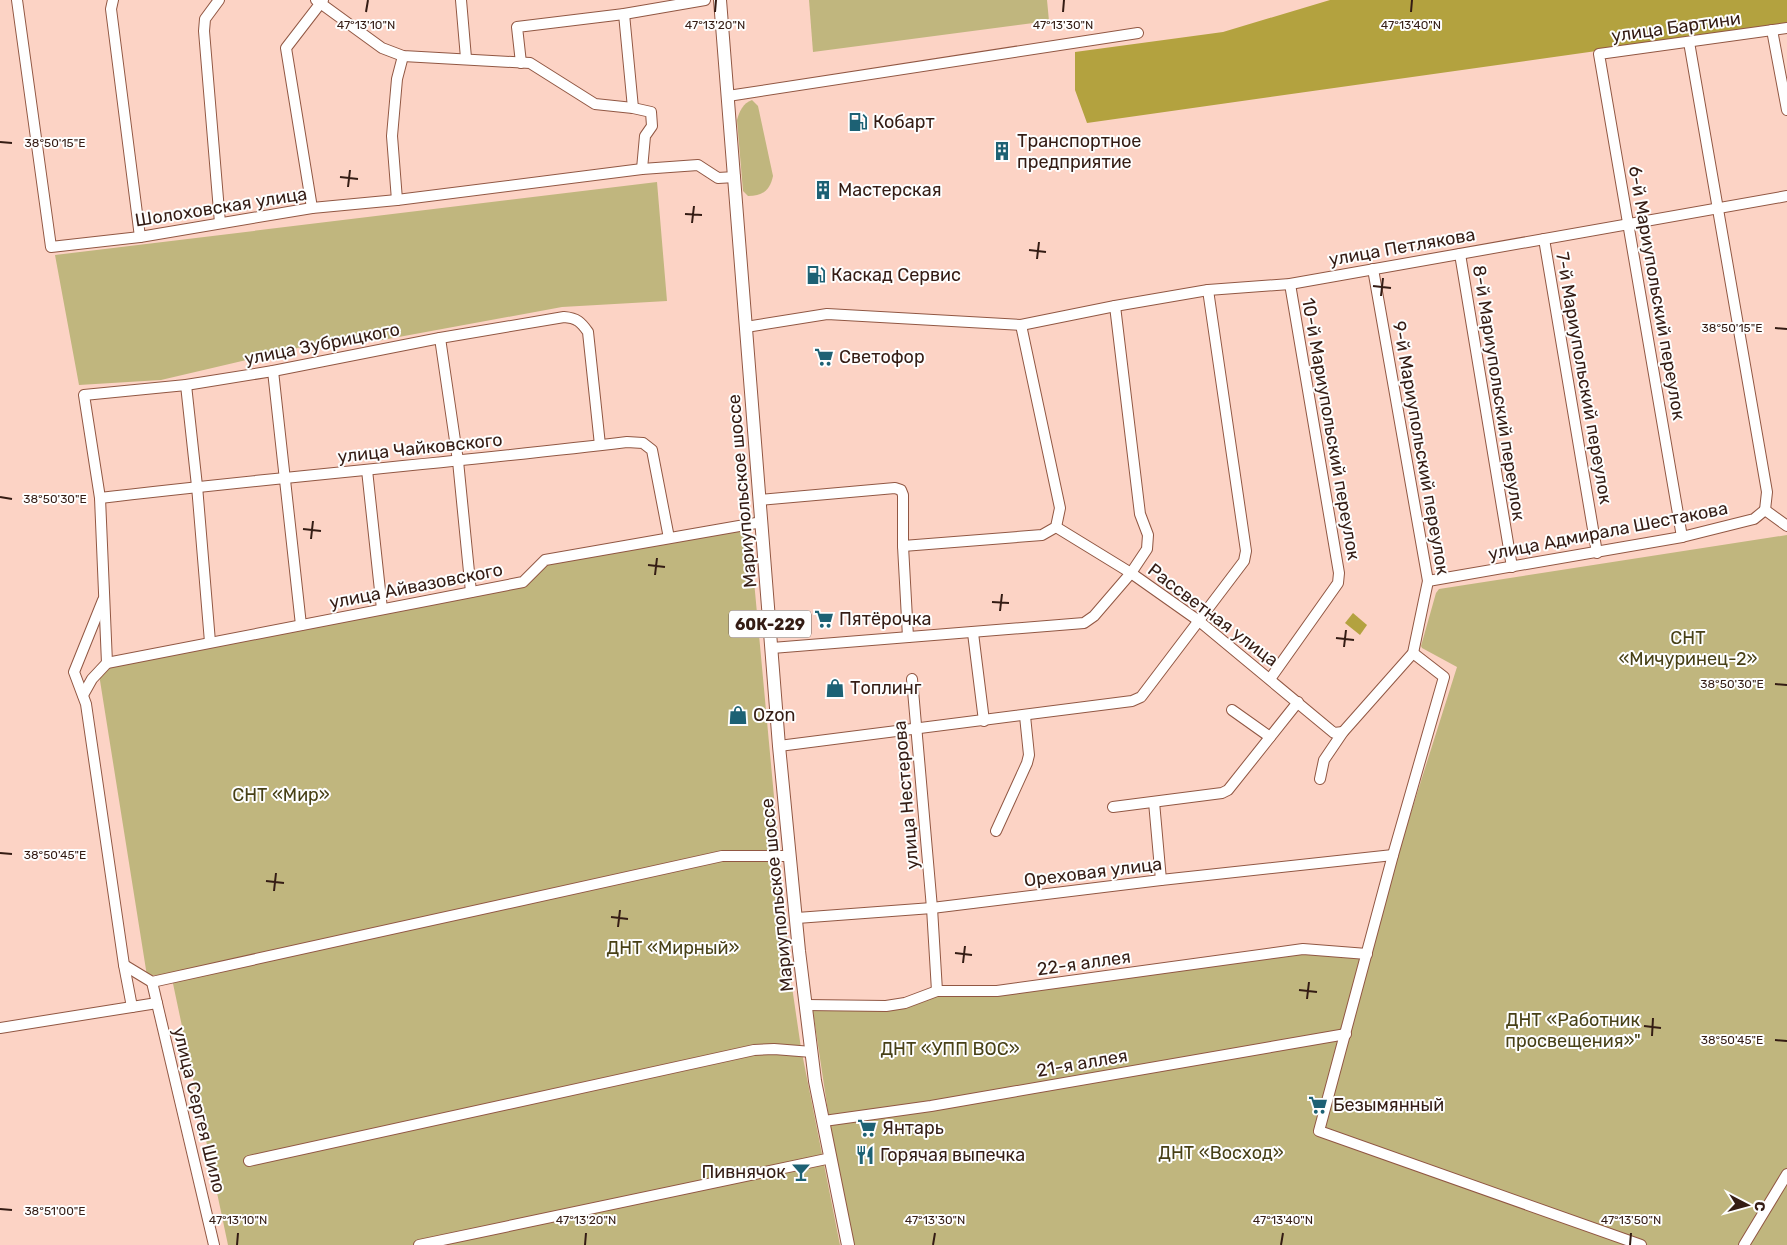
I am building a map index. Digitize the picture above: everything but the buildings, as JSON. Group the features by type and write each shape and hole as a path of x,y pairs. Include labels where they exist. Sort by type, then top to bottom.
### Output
{"main road":[{"name":"Мариупольское шоссе","path":"720,0 779,746 790,856 815,1081 848,1245"}],"street":[{"name":"Шолоховская улица","path":"17,0 51,247 140,237 312,208 397,200 642,168 698,165 718,178 735,177"},
{"path":"113,0 111,9 140,237"},
{"path":"219,0 205,19 204,30 220,222"},
{"path":"461,0 466,58"},
{"path":"521,63 517,28 624,14 705,0"},
{"path":"312,208 286,48 320,1 382,48 403,56 530,63 595,104 651,112 652,126 645,136 642,168"},
{"path":"624,14 633,108"},
{"name":"улица Бартини","path":"1599,54 1787,28"},
{"path":"1772,30 1787,110"},
{"path":"728,96 1138,33"},
{"path":"1689,42 1767,492 1765,510 1787,526"},
{"name":"6-й Мариупольский переулок","path":"1599,54 1682,537"},
{"path":"397,200 392,136 398,79 403,56"},
{"name":"улица Петлякова","path":"746,327 827,314 1021,325 1208,290 1290,284 1787,196"},
{"name":"7-й Мариупольский переулок","path":"1544,239 1597,553"},
{"name":"8-й Мариупольский переулок","path":"1460,254 1512,567"},
{"name":"9-й Мариупольский переулок","path":"1320,779 1324,760 1344,732 1413,653 1428,582 1374,269"},
{"name":"10-й Мариупольский переулок","path":"1270,679 1338,583 1340,573 1290,284"},
{"path":"779,746 1024,716 1132,701 1141,697 1244,562 1246,551 1208,290"},
{"path":"772,648 1084,623 1094,616 1131,573 1147,548 1148,535 1140,514 1115,306"},
{"name":"улица Зубрицкого","path":"100,498 84,395 186,385 273,371 440,338 564,317 570,317 581,322 588,332 600,445"},
{"path":"903,546 1042,535 1056,527 1060,508 1021,325"},
{"path":"440,338 458,461 471,592"},
{"path":"273,371 301,625"},
{"path":"186,385 197,486 210,642"},
{"name":"улица Чайковского","path":"100,498 197,486 458,461 627,442 643,443 652,450 669,538"},
{"path":"367,470 382,610"},
{"path":"760,500 895,488 901,490 903,495 903,546 908,637"},
{"path":"83,695 92,679 107,663 100,498"},
{"name":"улица Адмирала Шестакова","path":"1428,582 1682,537 1754,519 1765,510"},
{"name":"улица Айвазовского","path":"107,663 523,582 545,560 762,522"},
{"name":"Рассветная улица","path":"1056,527 1131,573 1200,621 1334,733 1344,732"},
{"path":"105,597 74,672 86,704 124,965 132,1007"},
{"path":"973,633 984,721"},
{"path":"1413,653 1444,677 1393,855 1319,1131 1641,1245"},
{"name":"улица Нестерова","path":"912,679 932,908 937,991"},
{"path":"1114,807 1222,793 1228,790 1298,702"},
{"path":"1232,710 1270,737"},
{"path":"996,831 1029,755 1024,716"},
{"path":"1154,802 1161,880"},
{"name":"Ореховая улица","path":"797,918 932,908 1161,880 1393,855"},
{"path":"124,965 152,982 722,856 790,856"},
{"name":"22-я аллея","path":"806,1005 886,1006 905,1003 937,991 997,992 1303,949 1367,954"},
{"name":"улица Сергея Шило","path":"152,982 214,1245"},
{"path":"0,1028 157,1003"},
{"name":"21-я аллея","path":"824,1121 931,1106 1346,1034"},
{"path":"249,1160 754,1050 774,1049 812,1052"},
{"path":"419,1245 831,1158"},
{"path":"1744,1245 1787,1174"}],"green space":[{"path":"809,0 1047,0 1049,21 813,52"},
{"path":"752,100 758,106 773,176 770,185 765,191 758,195 748,196 743,191 737,120 742,108"},
{"path":"657,182 667,301 562,307 377,341 327,341 161,380 79,385 55,255"},
{"path":"749,527 791,980 801,1048 840,1245 228,1245 171,974 147,976 98,668 524,583 545,561"},
{"path":"1787,535 1787,1245 854,1245 830,1125 812,1005 886,1006 937,995 1303,949 1370,952 1396,860 1457,667 1421,646 1436,593 1439,589"}],"shaded area":[{"path":"1330,0 1787,0 1787,24 1087,123 1075,90 1075,52 1223,32"},
{"path":"1353,613 1367,625 1360,635 1345,623"}],"place":[{"name":"Кобарт","path":"858,122"},
{"name":"Транспортное предприятие","path":"1002,151"},
{"name":"Мастерская","path":"823,190"},
{"name":"Каскад Сервис","path":"816,275"},
{"name":"Светофор","path":"824,357"},
{"name":"Пятёрочка","path":"824,619"},
{"name":"Топлинг","path":"835,688"},
{"name":"Ozon","path":"738,715"},
{"name":"Безымянный","path":"1318,1105"},
{"name":"Янтарь","path":"867,1128"},
{"name":"Горячая выпечка","path":"865,1155"},
{"name":"Пивнячок","path":"801,1172"}],"park label":[{"name":"СНТ «Мичуринец-2»","path":"1688,648"},
{"name":"СНТ «Мир»","path":"281,795"},
{"name":"ДНТ «Мирный»","path":"673,948"},
{"name":"ДНТ «Работник просвещения»\"","path":"1573,1030"},
{"name":"ДНТ «УПП ВОС»","path":"950,1049"},
{"name":"ДНТ «Восход»","path":"1221,1153"}]}
